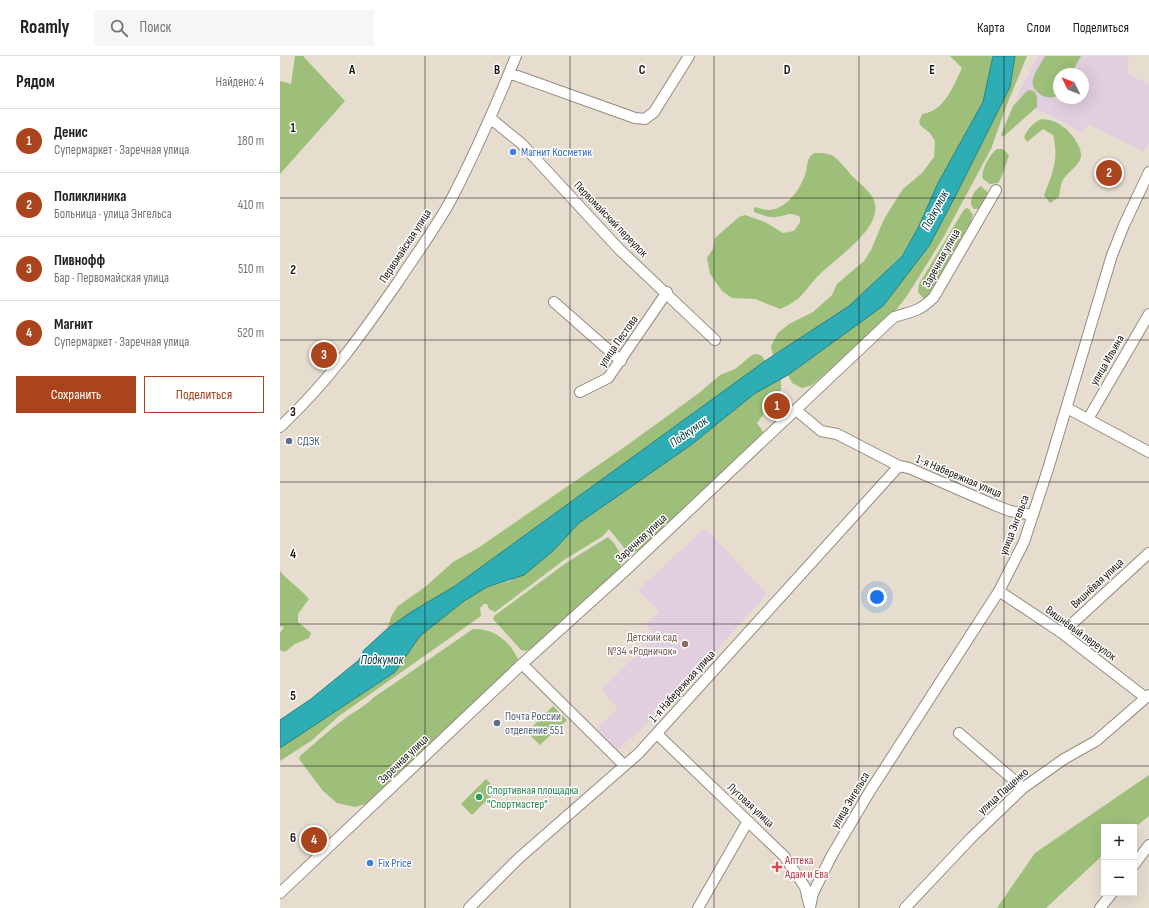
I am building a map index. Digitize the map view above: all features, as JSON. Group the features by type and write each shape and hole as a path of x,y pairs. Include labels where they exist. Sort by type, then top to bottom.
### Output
{"street":[{"name":"Первомайская улица","path":"280,427 327,379 375,317 453,196 490,118 516,56"},
{"path":"509,73 635,118 645,119 654,112 689,56"},
{"name":"Первомайский переулок","path":"490,118 522,144 619,249 667,292 715,340"},
{"name":"улица Энгельса","path":"810,907 813,893 821,875 870,791 999,591 1024,542 1112,255 1124,224 1149,172"},
{"name":"Заречная улица","path":"280,893 522,664 626,570 894,317 916,312 925,306 934,297 996,190"},
{"name":"улица Пестова","path":"580,392 608,378 667,292"},
{"path":"554,302 621,361"},
{"name":"улица Ильина","path":"1088,419 1149,314"},
{"path":"1066,408 1148,448"},
{"name":"1-я Набережная улица","path":"796,410 821,431 837,434 899,466 916,471 1010,511 1033,515"},
{"name":"1-я Набережная улица","path":"469,908 519,858 657,734 899,466"},
{"name":"Вишнёвая улица","path":"1062,633 1149,553"},
{"name":"Вишнёвый переулок","path":"999,591 1062,633 1148,696"},
{"path":"522,664 624,765"},
{"name":"улица Пащенко","path":"905,908 971,838 1023,788 1064,759 1096,741 1148,696"},
{"path":"959,733 1023,788"},
{"name":"Луговая улица","path":"657,734 784,856 802,882 810,907"},
{"path":"698,908 748,821"},
{"path":"1137,861 1149,845"},
{"path":"802,882 809,884 814,882 821,875"},
{"path":"1100,908 1110,896"}],"shaded area":[{"path":"1038,56 1129,56 1127,69 1130,75 1149,84 1149,143 1144,152 1088,124 1083,133 1016,98"},
{"name":"Детский сад №34 «Родничок»","path":"705,528 767,594 714,653 703,671 618,750 597,729 618,708 601,690 656,635 646,624 659,612 638,590"}],"green space":[{"path":"295,56 303,56 345,101 280,174 280,81 291,84"},
{"path":"950,56 993,56 983,102 938,183 918,228 901,256 849,306 773,356 771,346 778,333 789,324 813,312 832,295 837,284 864,261 871,250 884,219 903,189 922,173 934,157 935,141 930,133 921,126 919,122 922,114 937,108 947,97 962,68"},
{"path":"1015,56 1027,56 991,149 943,238 907,296 888,320 812,385 802,388 792,383 788,375 883,306 957,193 1010,87"},
{"path":"1045,56 1081,56 1074,68 1053,68 1053,97 1045,97 1034,88 1033,79"},
{"path":"1028,90 1034,91 1037,96 1037,107 1003,137 1001,135 1013,106"},
{"path":"1042,119 1050,120 1065,128 1073,136 1079,146 1081,156 1078,163 1062,182 1059,197 1050,203 1044,195 1054,165 1055,144 1053,135 1043,129 1027,142 1024,137 1031,126"},
{"path":"997,149 1003,149 1009,155 998,183 990,184 983,179 982,176 984,167 994,151"},
{"path":"815,153 827,154 834,157 869,192 875,204 875,214 871,224 854,244 818,276 798,299 788,305 780,309 755,299 732,298 722,291 710,274 707,258 713,249 715,238 739,217 745,215 765,222 783,233 794,231 800,222 800,217 797,215 791,214 773,217 754,212 754,207 770,210 776,209 788,201 802,183 808,160 810,156"},
{"path":"981,186 990,195 979,209 974,209 971,205 972,197 976,190"},
{"path":"966,208 969,209 973,215 967,233 928,298 923,298 918,292 919,284"},
{"path":"757,354 762,356 765,361 455,586 411,612 387,629 392,615 398,606 425,587 453,562 478,548 626,446 699,393 720,375 735,369 752,355"},
{"path":"781,378 781,390 757,423 766,436 663,532 635,552 625,549 609,529 603,536 564,560 495,612 489,609 487,604 484,604 480,608 481,616 339,716 311,741 280,761 280,748 395,672 420,636 464,601 487,587 510,581 554,550 579,523 691,445 754,394"},
{"path":"608,537 614,543 623,558 620,568 535,647 526,651 521,650 493,619 494,616 566,563"},
{"path":"280,571 309,599 298,614 298,622 311,633 309,638 295,644 285,652 280,650 280,633 284,627 280,626"},
{"path":"473,629 488,631 501,638 512,648 519,662 372,802 355,807 337,803 323,791 299,759 300,756 347,717"},
{"path":"553,706 567,720 540,745 527,732"},
{"path":"1149,775 1149,816 1137,826 1137,824 1101,824 1101,857 1046,908 997,908 1035,853"},
{"name":"Спортивная площадка \"Спортмастер\"","path":"486,779 497,790 472,815 461,804"}],"water":[{"name":"Подкумок","path":"993,56 1015,56 1010,87 929,246 883,306 788,375 754,394 691,445 579,523 554,550 524,575 487,587 464,601 420,636 395,672 280,748 280,720 311,699 359,660 364,650 387,629 411,612 455,586 765,361 849,306 902,256 918,228 938,183 983,102"}],"place":[{"name":"Магнит Косметик","path":"513,152"},
{"name":"Поликлиника","path":"1109,173"},
{"name":"Пивнофф","path":"324,355"},
{"name":"Денис","path":"777,406"},
{"name":"СДЭК","path":"289,441"},
{"name":"Детский сад №34 «Родничок»","path":"685,644"},
{"name":"Почта России отделение 551","path":"497,723"},
{"name":"Спортивная площадка \"Спортмастер\"","path":"479,797"},
{"name":"Магнит","path":"314,840"},
{"name":"Fix Price","path":"370,863"},
{"name":"Аптека Адам и Ева","path":"777,867"}]}
